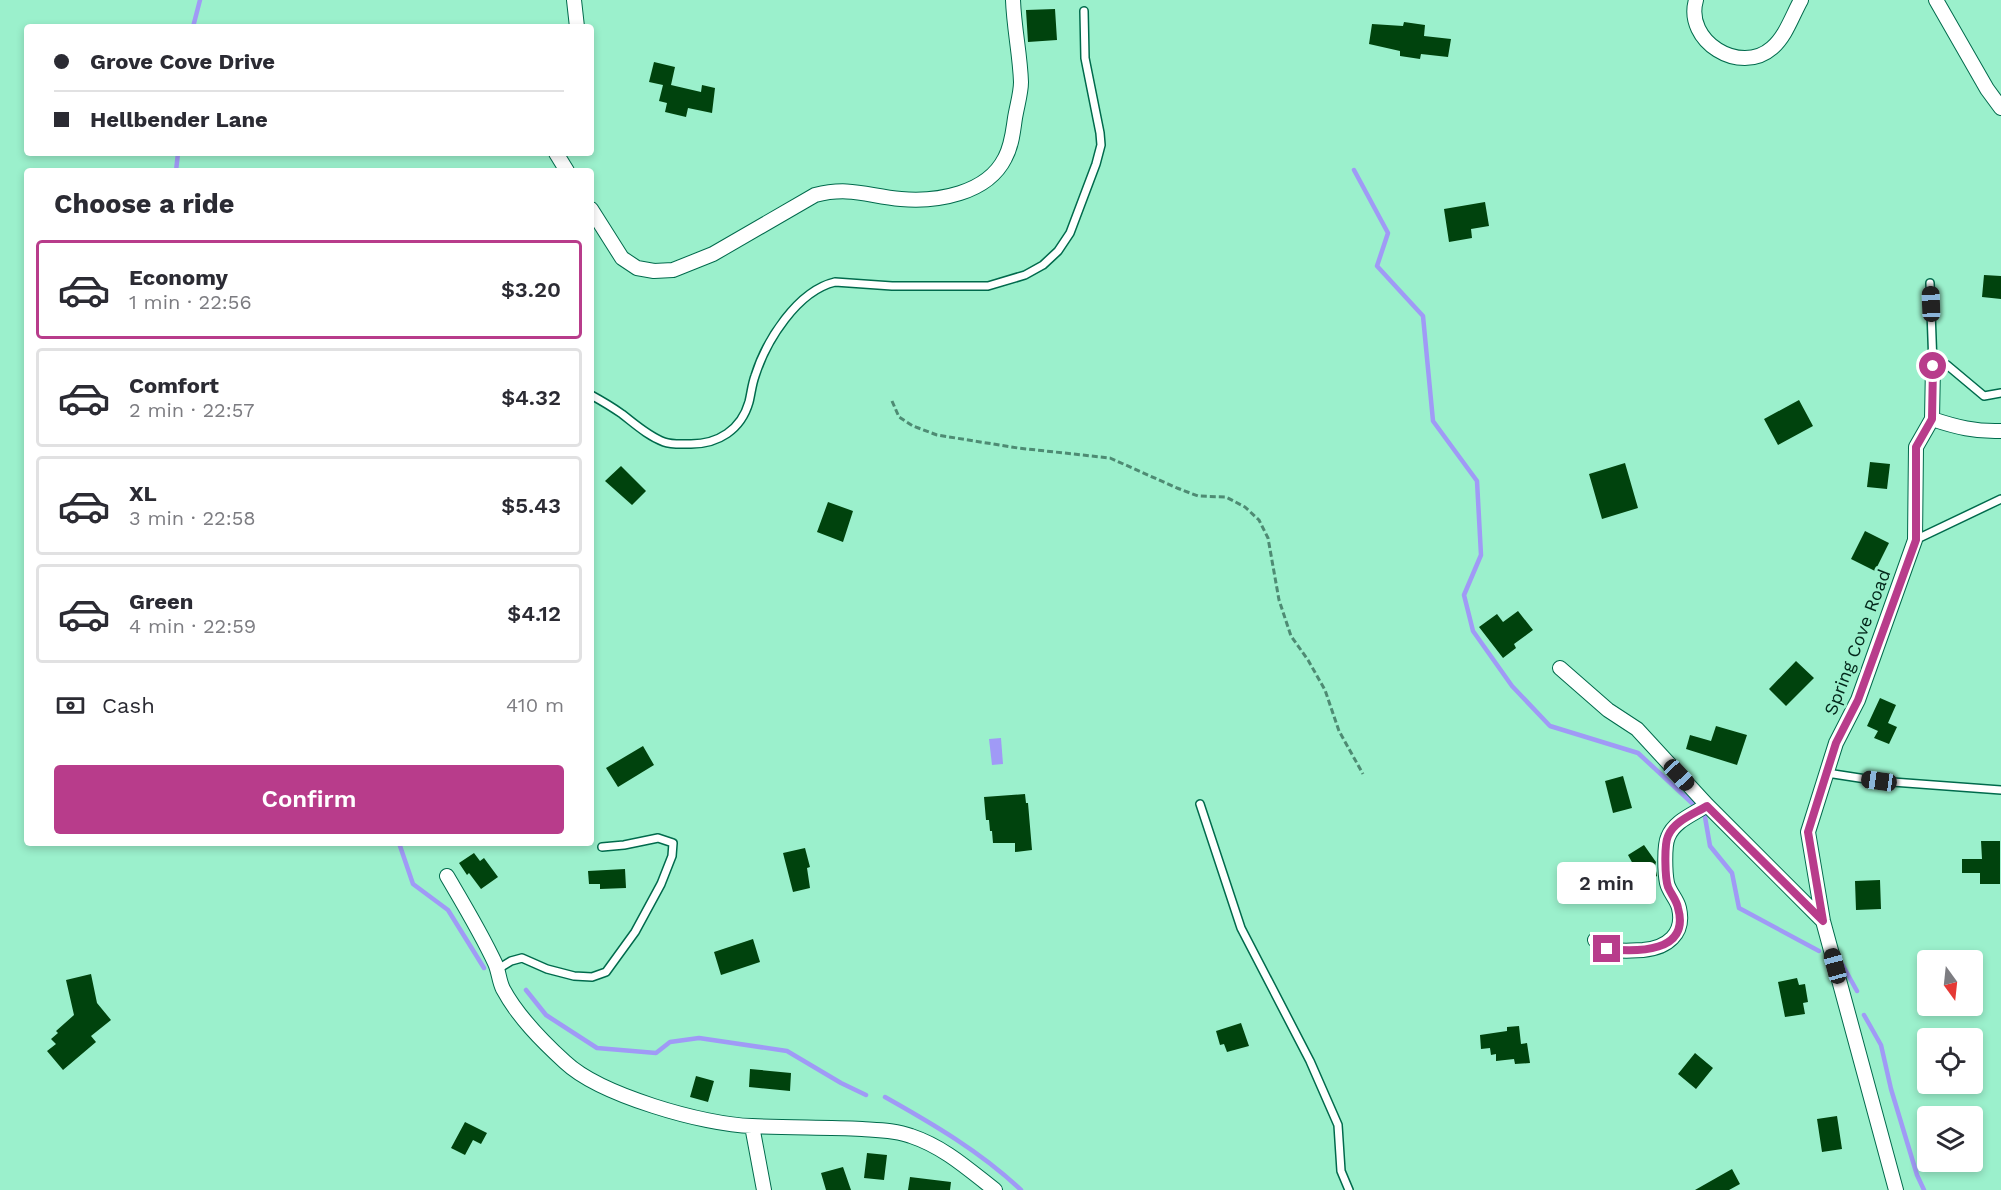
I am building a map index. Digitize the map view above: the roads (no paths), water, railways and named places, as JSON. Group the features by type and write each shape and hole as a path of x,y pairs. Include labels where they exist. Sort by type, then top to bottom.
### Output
{"street":[{"path":"574,0 577,24"},
{"path":"594,214 622,258 637,268 654,272 673,270 713,254 815,195 833,190 854,190 901,199 941,198 974,188 990,178 1005,160 1010,147 1021,84 1013,0"},
{"path":"1696,0 1696,21 1703,37 1717,52 1738,58 1755,57 1771,49 1781,37 1801,0"},
{"path":"1936,0 1987,89 2001,108"},
{"path":"1933,366 1932,419 1961,429 1983,432 2001,431"},
{"name":"Spring Cove Road","path":"1896,1190 1823,921 1808,832 1836,743 1858,700 1916,540 1916,447 1932,419"},
{"path":"1560,668 1608,710 1637,729 1707,806 1823,921"},
{"path":"1595,940 1607,949 1625,951 1648,950 1670,943 1679,928 1679,908 1667,884 1667,837 1676,825 1707,806"},
{"path":"447,876 481,934 498,969 503,989 526,1021 567,1064 583,1076 630,1098 734,1125 825,1126 882,1130 909,1135 936,1146 995,1190"},
{"path":"752,1126 764,1190"}],"lane":[{"path":"594,397 654,437 666,442 708,443 736,427 749,404 755,376 769,344 803,300 826,284 835,282 892,286 988,286 1014,280 1043,265 1058,251 1070,233 1099,156 1100,133 1085,58 1084,11"},
{"path":"1930,284 1933,366 1947,365 1984,396 2001,393"},
{"path":"1916,540 2001,499"},
{"path":"1827,773 1879,781 2001,790"},
{"path":"1200,804 1241,928 1310,1061 1338,1125 1341,1171 1349,1190"},
{"path":"498,969 511,961 522,958 547,969 574,976 591,977 606,972 635,932 661,884 672,856 673,843 658,838 602,847"}],"waterway":[{"path":"194,24 200,0"},
{"path":"176,168 178,156"},
{"path":"1354,170 1388,233 1377,266 1423,316 1433,421 1477,481 1481,555 1464,595 1473,631 1512,686 1550,726 1638,753 1693,804"},
{"path":"1705,817 1710,846 1732,873 1739,908 1819,951"},
{"path":"400,846 413,884 448,910 484,968"},
{"path":"1842,964 1857,991"},
{"path":"526,990 546,1015 597,1048 656,1053 670,1042 699,1038 787,1051 866,1095"},
{"path":"1864,1015 1881,1045 1891,1089 1917,1175 1924,1190"},
{"path":"885,1097 939,1128 973,1151 1021,1190"}]}
